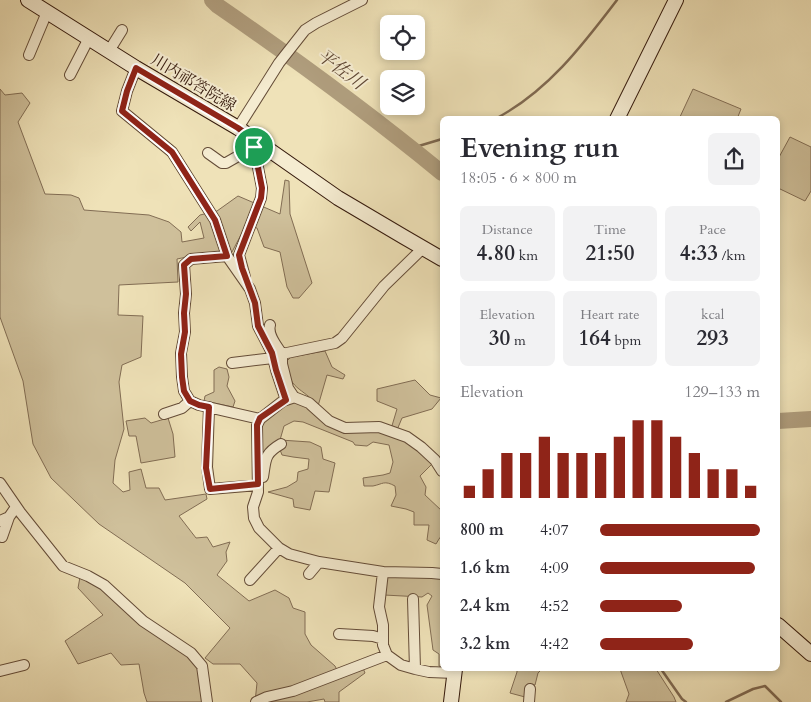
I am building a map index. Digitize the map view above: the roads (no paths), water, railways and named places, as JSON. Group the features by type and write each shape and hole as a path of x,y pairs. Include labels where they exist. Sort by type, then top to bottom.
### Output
{"main road":[{"name":"川内祁答院線","path":"28,0 136,68 238,128 255,144 338,198 440,258"},
{"path":"618,116 676,0"},
{"path":"780,628 811,654"},
{"path":"450,702 455,671"}],"street":[{"path":"238,128 279,63 306,30 362,0"},
{"path":"29,55 47,12"},
{"path":"109,51 122,30"},
{"path":"70,75 89,38"},
{"path":"136,68 122,111 172,152 215,220 227,256 250,289"},
{"path":"208,153 222,163 226,163 255,144 262,188 261,198 239,255 255,303 258,326 272,353 278,356"},
{"path":"232,363 278,356 335,343 342,338 384,286 423,248"},
{"path":"227,256 191,259 184,265 186,294 185,332 181,354 184,391 190,401 199,405 260,418"},
{"path":"270,325 270,335 282,364 290,399"},
{"path":"440,468 435,460 407,437 379,427 345,428 330,421 309,404 290,399 260,418 257,425 258,492 253,507 254,518 259,528 279,548 289,554 319,562 383,572 440,574"},
{"path":"164,414 182,408 190,401"},
{"path":"209,407 206,468 210,489 258,482 264,477 264,464 268,455 273,448 281,444"},
{"path":"250,435 252,456 258,460"},
{"path":"0,483 16,507 63,566 104,584 143,621 191,653 202,666 207,702"},
{"path":"2,537 4,519 16,507"},
{"path":"250,580 279,548"},
{"path":"309,574 319,562"},
{"path":"383,572 379,607 383,645 387,655 401,664 415,669 429,672 455,671"},
{"path":"412,599 415,669"},
{"path":"339,634 373,636 383,639"},
{"path":"256,702 266,697 293,691 387,655"},
{"path":"0,670 24,665"},
{"path":"529,702 530,689"}],"waterway":[{"name":"平佐川","path":"212,0 360,108 440,171"},
{"path":"500,116 514,108 547,82 577,51 617,0"},
{"path":"412,148 440,140"},
{"name":"平佐川","path":"780,421 811,419"},
{"path":"662,671 686,702"},
{"path":"726,702 753,689 765,686 781,702"}]}
